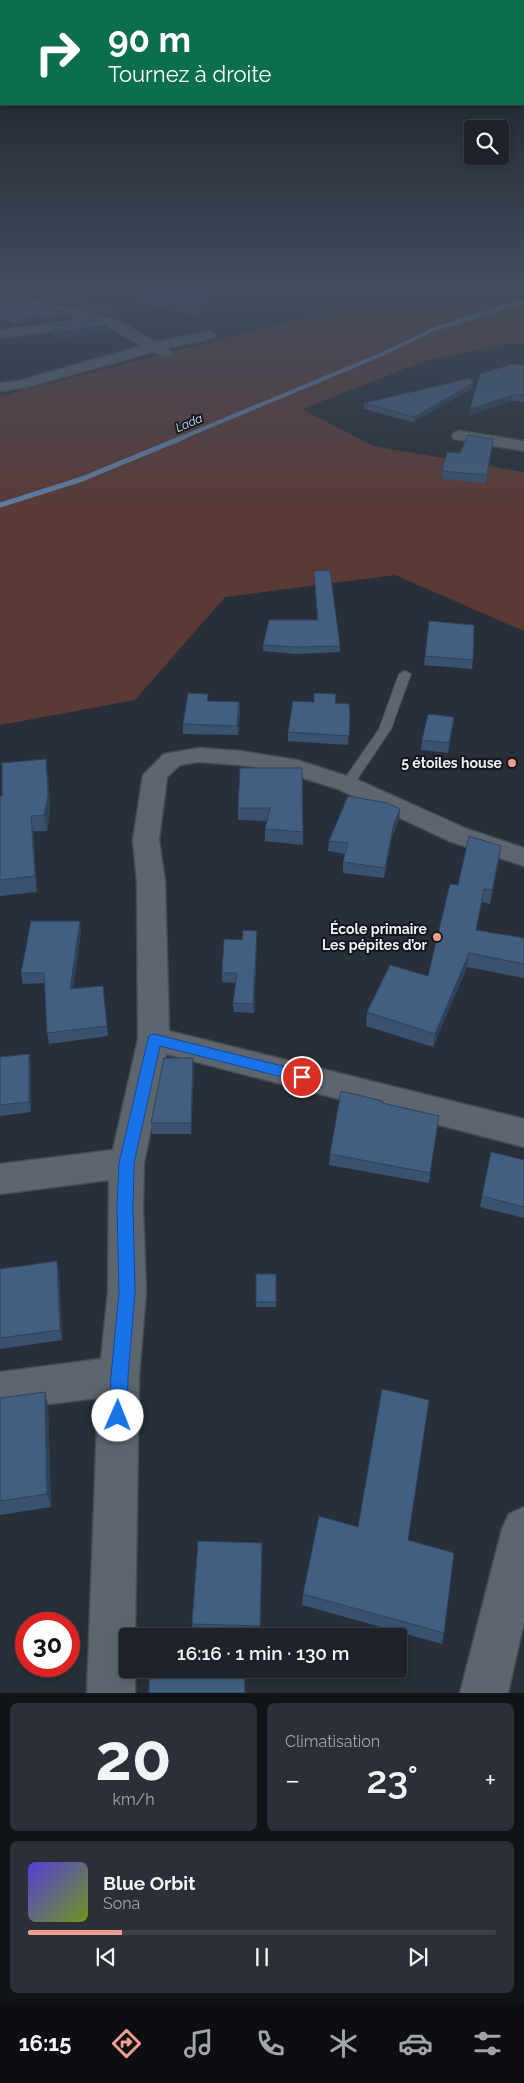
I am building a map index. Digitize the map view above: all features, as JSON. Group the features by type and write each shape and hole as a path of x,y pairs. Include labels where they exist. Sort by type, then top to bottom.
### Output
{"street":[{"path":"0,387 20,385 98,363"},
{"path":"460,436 524,446"},
{"path":"111,1693 119,1376 127,1292 125,1208 127,1163 154,1039 151,882 146,840 155,775 173,759 199,755 240,758 288,765 346,784 458,834 524,857"},
{"path":"154,1039 524,1133"},
{"path":"0,1179 127,1163"},
{"path":"0,1391 119,1376"},
{"path":"484,1693 524,1529"}],"lane":[{"path":"346,784 385,729 405,674"}],"shaded area":[{"path":"128,363 420,363 302,409 373,446 524,472 524,631 395,575 225,597 135,700 0,725 0,396"}],"building":[{"path":"512,364 524,365 524,395 512,395 470,409 480,374"},
{"path":"471,378 473,383 414,417 364,403"},
{"path":"468,435 493,439 487,475 442,471 447,452 460,453"},
{"path":"330,570 340,646 295,647 263,645 269,620 318,620 314,571"},
{"path":"429,621 474,625 473,660 425,656"},
{"path":"188,693 208,694 207,701 239,702 237,726 183,724"},
{"path":"314,693 336,694 335,703 349,704 349,736 288,732 293,701 314,702"},
{"path":"428,714 454,717 449,743 422,740"},
{"path":"46,759 48,795 44,815 31,816 35,876 0,880 2,763"},
{"path":"240,768 302,768 303,832 265,829 270,808 238,808"},
{"path":"348,796 387,803 400,809 393,827 385,868 343,862 348,843 329,841"},
{"path":"469,836 501,846 492,890 484,889 476,930 524,938 524,964 469,953 435,1034 367,1012 390,965 428,976 450,884 458,885"},
{"path":"31,921 80,921 70,989 103,986 107,1026 47,1033 44,973 21,973"},
{"path":"243,930 257,931 253,1004 233,1003 237,973 222,973 224,939 242,940"},
{"path":"29,1054 29,1102 0,1105 0,1057"},
{"path":"164,1058 193,1058 191,1123 151,1123"},
{"path":"341,1091 439,1116 430,1173 330,1154"},
{"path":"491,1152 524,1160 524,1207 482,1196"},
{"path":"57,1261 60,1330 0,1338 0,1269"},
{"path":"256,1274 276,1274 276,1302 256,1302"},
{"path":"382,1389 429,1400 408,1540 454,1553 444,1633 303,1594 319,1516 358,1527"},
{"path":"45,1392 47,1494 0,1501 0,1398"},
{"path":"198,1541 262,1543 260,1626 192,1624"},
{"path":"244,1678 245,1693 149,1693 149,1679"}],"waterway":[{"name":"Lada","path":"181,438 361,363"},
{"name":"Lada","path":"0,505 82,479 184,437"}],"place":[{"name":"5 étoiles house","path":"512,763"},
{"name":"École primaire Les pépites d’or","path":"437,937"}],"route":[{"path":"118,1416 119,1376 127,1292 125,1208 127,1163 154,1039 302,1077"}]}
